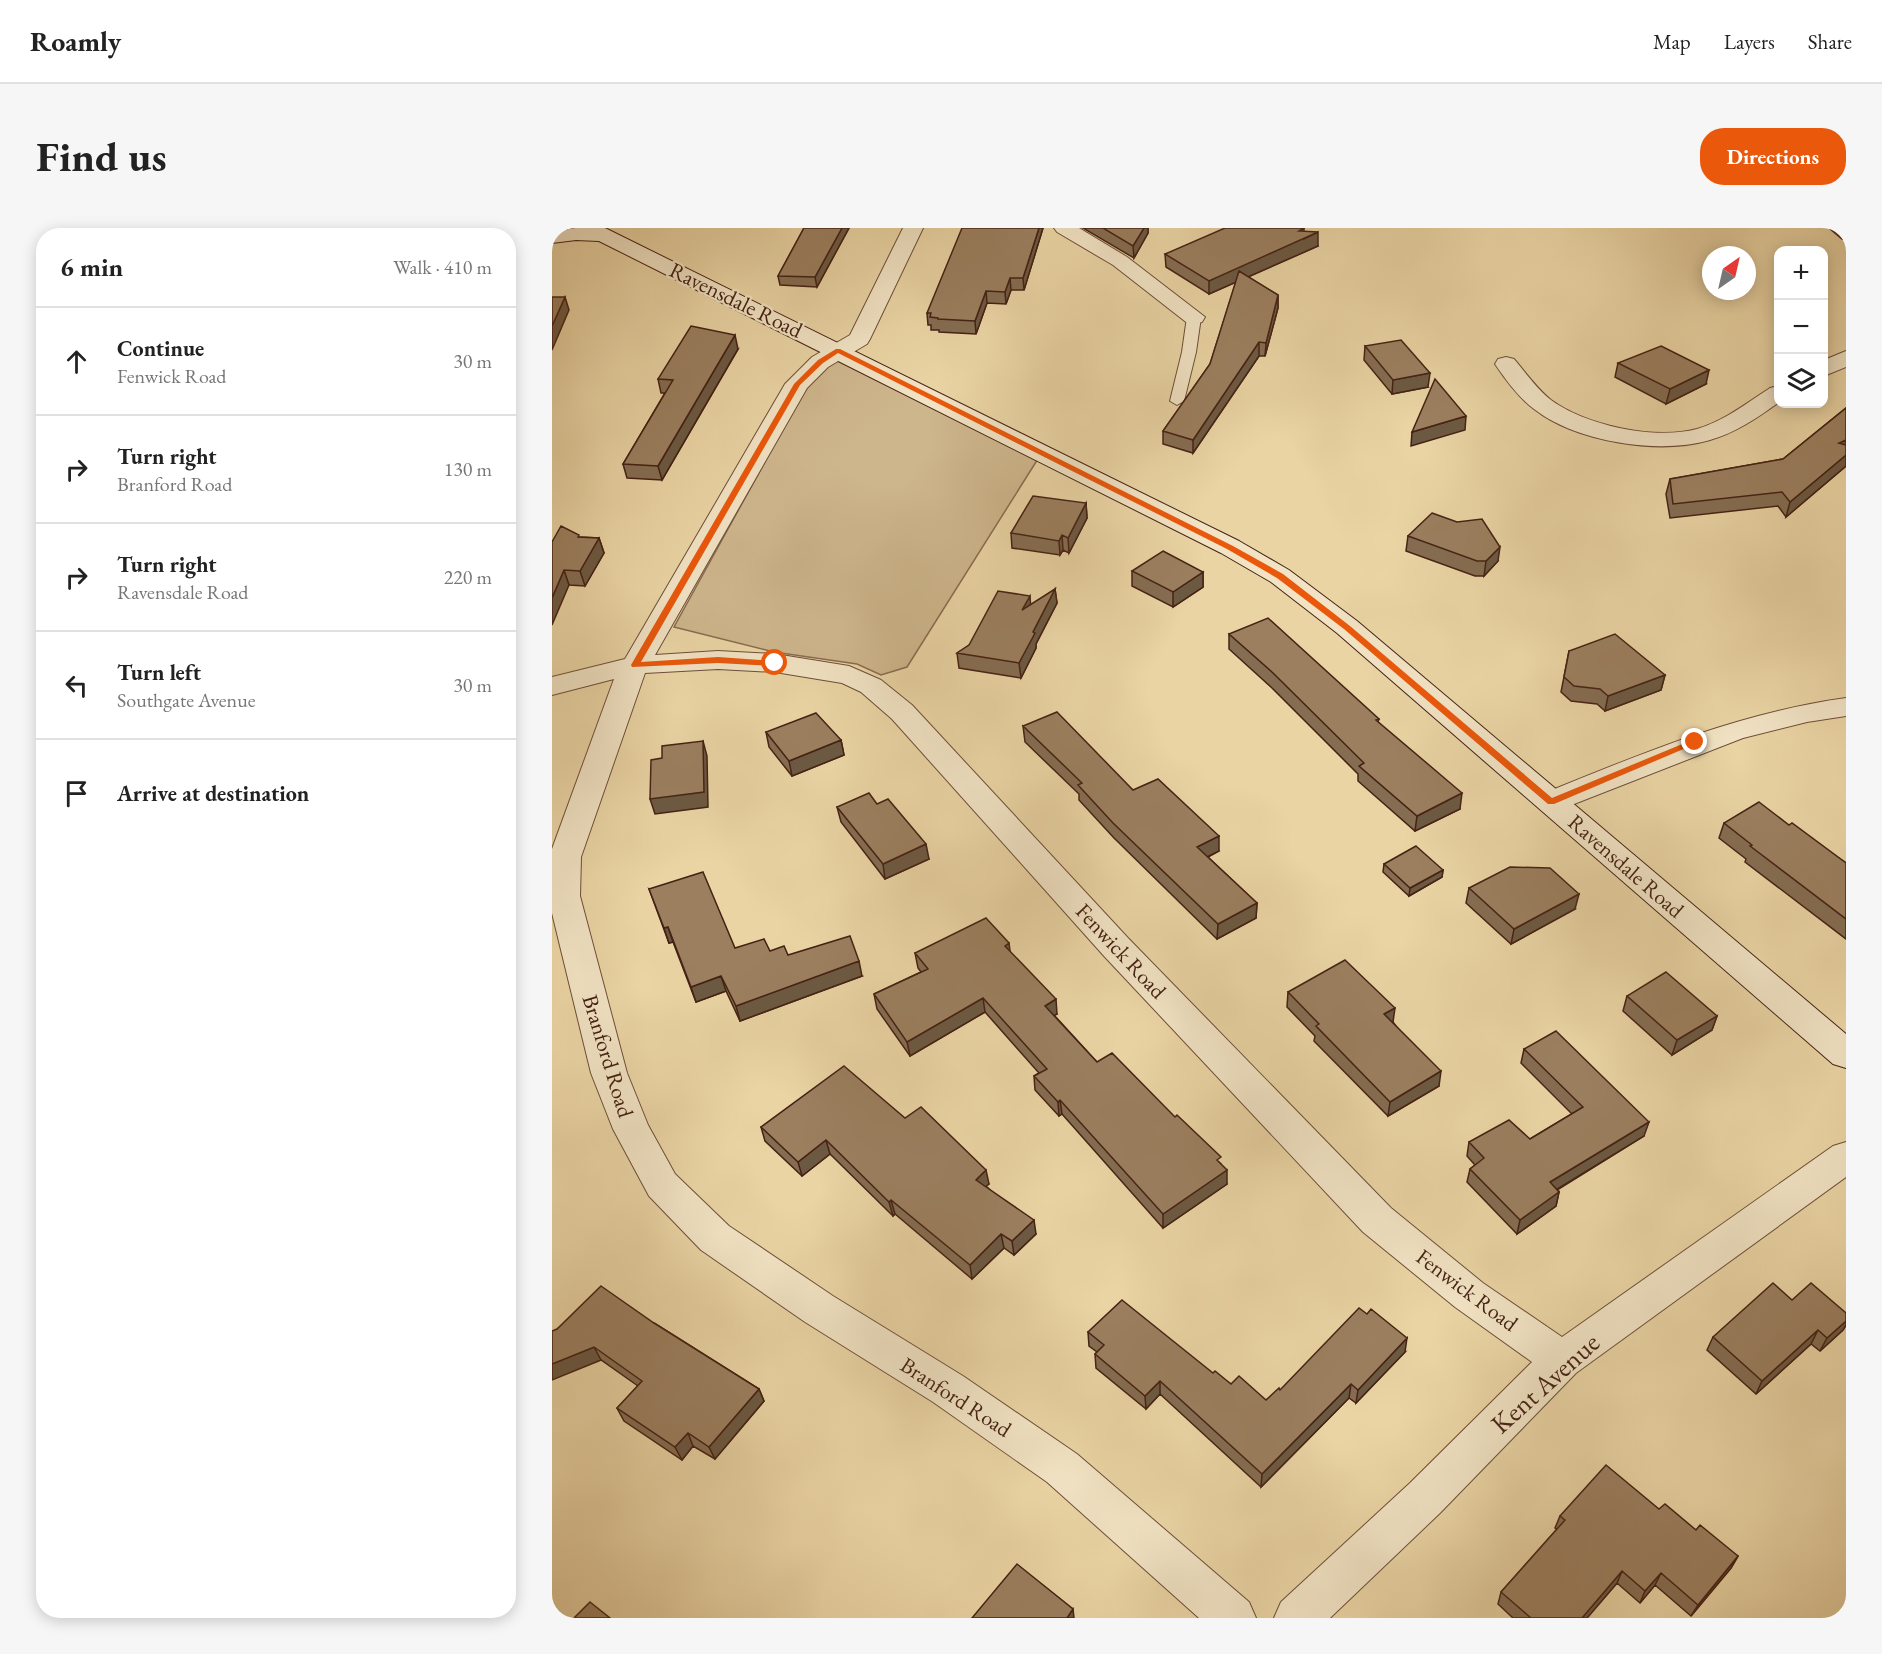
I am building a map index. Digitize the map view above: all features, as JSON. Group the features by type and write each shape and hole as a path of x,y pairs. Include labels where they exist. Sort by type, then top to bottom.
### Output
{"street":[{"name":"Branford Road","path":"913,228 859,339 820,362 797,384 635,665 626,684 565,857 564,896 609,1073 631,1129 662,1185 715,1238 819,1309 948,1389 1062,1468 1233,1618"},
{"path":"1064,228 1120,261 1194,317"},
{"name":"Ravensdale Road","path":"597,231 1230,547 1280,576 1347,627 1846,1054"},
{"path":"552,237 597,231"},
{"path":"1828,367 1846,358"},
{"path":"1506,364 1542,405 1603,431 1644,440 1672,441 1702,435 1741,418 1774,396"},
{"name":"Fenwick Road","path":"552,686 635,665 718,660 775,663 849,675 872,686 902,712 1124,956 1377,1220 1470,1294 1562,1360"},
{"path":"1551,802 1695,742 1807,711 1846,707"},
{"name":"Kent Avenue","path":"1297,1618 1425,1498 1562,1360 1846,1157"}],"lane":[{"path":"1177,401 1189,352 1194,317"}],"shaded area":[{"path":"838,351 1041,454 907,667 881,675 857,664 774,652 674,627 820,362"}],"building":[{"path":"804,228 842,228 815,277 778,276"},
{"path":"962,228 1039,228 1023,278 1010,278 1005,292 986,291 975,321 930,317 931,313 927,313"},
{"path":"1103,228 1144,228 1133,246"},
{"path":"1225,228 1304,228 1299,231 1318,232 1209,281 1165,254"},
{"path":"1239,271 1278,295 1266,343 1259,342 1193,440 1163,431 1210,364"},
{"path":"552,297 565,297 552,326"},
{"path":"691,326 735,335 658,466 623,464 673,380 658,379"},
{"path":"1401,340 1430,373 1393,380 1365,346"},
{"path":"1661,346 1709,370 1670,389 1618,363"},
{"path":"1435,379 1466,416 1412,432"},
{"path":"1846,408 1846,440 1839,443 1846,445 1846,455 1790,502 1782,492 1673,504 1670,479 1783,459"},
{"path":"1033,496 1086,503 1068,538 1062,535 1059,541 1011,533"},
{"path":"1432,513 1457,522 1482,519 1500,547 1486,561 1477,561 1408,536"},
{"path":"561,526 579,535 578,537 599,538 580,571 564,570 552,598 552,542"},
{"path":"1163,551 1203,572 1173,592 1132,571"},
{"path":"1055,589 1019,663 957,653 969,645 998,591 1030,596 1022,610"},
{"path":"1268,618 1379,719 1376,720 1462,793 1417,816 1359,766 1364,763 1273,673 1229,634"},
{"path":"1615,634 1665,675 1608,696 1600,689 1574,686 1564,677 1569,651"},
{"path":"1057,712 1133,790 1158,779 1219,836 1197,847 1257,903 1218,924 1113,823 1078,785 1082,783 1023,726"},
{"path":"816,713 841,740 789,761 766,732"},
{"path":"703,741 704,792 650,799 651,760 662,758 662,746"},
{"path":"869,793 877,804 888,799 926,844 883,864 837,807"},
{"path":"1759,802 1846,863 1846,919 1750,846 1752,845 1724,823"},
{"path":"1416,846 1443,870 1410,888 1384,864"},
{"path":"1510,867 1550,868 1579,894 1514,929 1469,888"},
{"path":"703,872 735,948 764,939 770,951 784,946 788,955 850,936 859,961 736,1006 721,976 691,987 668,927 664,928 649,889"},
{"path":"986,918 1009,943 1005,946 1056,999 1045,1006 1097,1062 1112,1053 1175,1117 1177,1115 1221,1157 1217,1160 1227,1170 1163,1214 1060,1100 1058,1102 1034,1076 1047,1069 983,998 907,1042 874,994 928,969 915,953"},
{"path":"1345,960 1395,1008 1384,1014 1441,1071 1390,1102 1316,1026 1319,1024 1288,992"},
{"path":"1666,972 1717,1016 1677,1040 1627,996"},
{"path":"1556,1031 1649,1122 1550,1182 1559,1192 1520,1220 1470,1169 1484,1158 1469,1142 1509,1120 1530,1139 1583,1107 1524,1049"},
{"path":"844,1066 905,1118 921,1107 986,1170 976,1180 1034,1220 1012,1241 1001,1234 970,1265 891,1200 889,1202 826,1140 798,1162 761,1127"},
{"path":"1773,1283 1792,1300 1811,1283 1846,1313 1846,1321 1827,1338 1818,1330 1762,1381 1713,1337"},
{"path":"601,1286 654,1323 759,1389 709,1447 688,1433 675,1447 617,1408 642,1381 594,1347 552,1364 552,1331 557,1329"},
{"path":"1122,1300 1213,1373 1215,1371 1231,1384 1239,1376 1266,1400 1279,1388 1280,1390 1359,1308 1367,1314 1371,1309 1407,1338 1358,1390 1351,1384 1262,1474 1160,1381 1145,1396 1095,1354 1104,1345 1088,1332"},
{"path":"1606,1465 1659,1509 1665,1504 1696,1530 1700,1525 1738,1556 1698,1605 1661,1573 1645,1591 1622,1571 1582,1618 1531,1618 1501,1592 1565,1520 1560,1516"},
{"path":"1017,1564 1073,1609 1067,1618 972,1618"},
{"path":"590,1602 610,1618 574,1618"}],"route":[{"path":"775,663 718,660 635,665 797,384 820,362 838,351 1230,547 1280,576 1347,627 1551,802 1695,742"}]}
